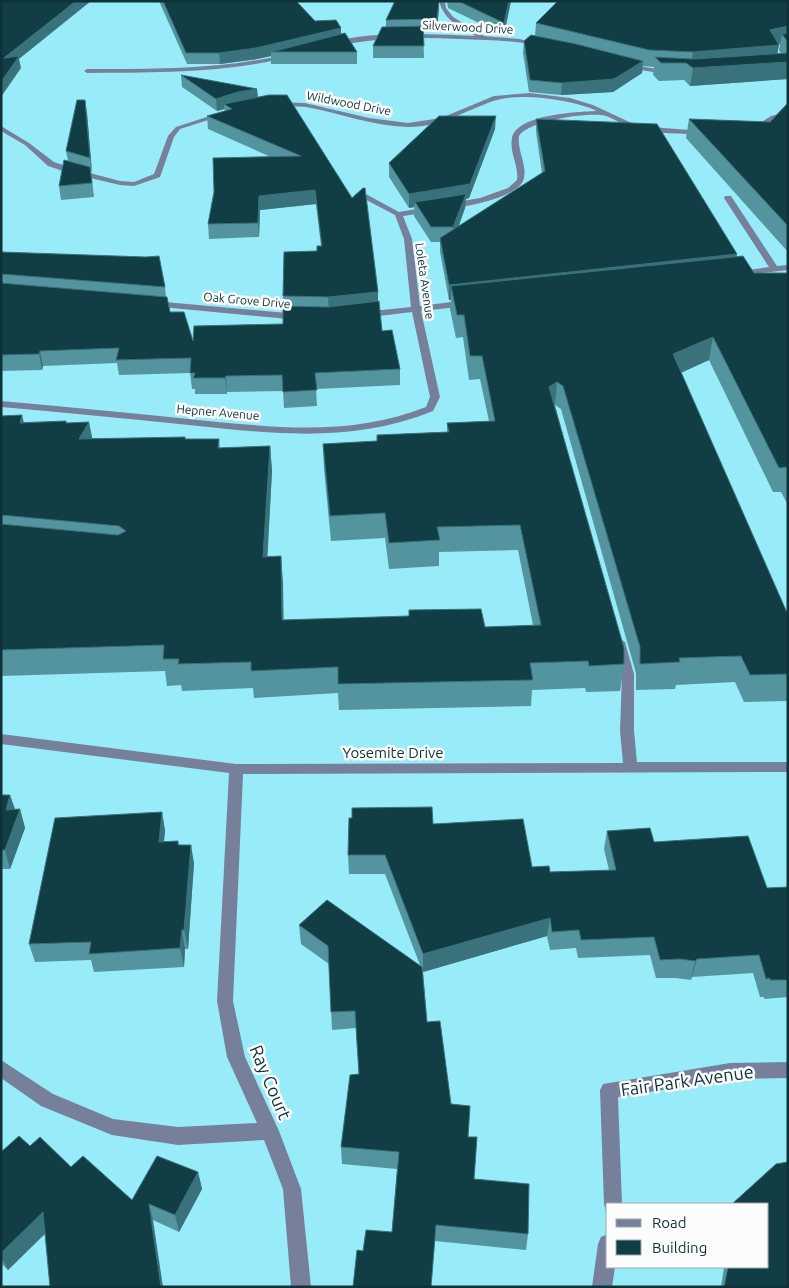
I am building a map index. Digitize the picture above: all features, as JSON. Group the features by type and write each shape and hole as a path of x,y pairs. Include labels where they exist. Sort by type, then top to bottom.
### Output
{"street":[{"path":"442,1 443,10 452,19 485,38"},
{"name":"Silverwood Drive","path":"323,47 369,36 390,35 485,38 529,42 548,46"},
{"path":"87,71 197,70 258,63 296,53"},
{"path":"621,65 660,72 678,73"},
{"name":"Wildwood Drive","path":"269,104 305,105 369,120 408,124 442,120 494,98 511,95 550,96 591,106 637,128 653,131 713,133"},
{"path":"1,128 27,144 52,164 120,183 134,184 157,175 170,136 178,128 230,111"},
{"path":"359,194 398,214 488,199 506,193 519,183 522,173 515,140 519,131 529,125 549,119 604,113"},
{"path":"741,132 750,130 773,117 788,114"},
{"path":"728,198 774,270"},
{"name":"Loleta Avenue","path":"398,214 408,239 416,308 435,397 430,409"},
{"path":"729,275 788,267"},
{"path":"352,316 475,302"},
{"name":"Oak Grove Drive","path":"145,304 309,318"},
{"name":"Hepner Avenue","path":"1,404 274,430 331,430 379,426 412,419 430,409"},
{"path":"615,626 628,674 627,731 631,768"},
{"name":"Yosemite Drive","path":"1,739 236,769 788,767"},
{"name":"Ray Court","path":"236,769 225,1000 236,1057 270,1131 292,1190 301,1287"},
{"path":"1,1068 46,1100 112,1127 178,1136 270,1131"},
{"name":"Fair Park Avenue","path":"613,1203 609,1090 730,1071 788,1070"},
{"path":"602,1287 606,1258"}],"building":[{"path":"1,1 76,1 4,58 19,56 1,82"},
{"path":"163,1 296,1 315,21 336,20 341,28 256,48 219,53 186,53"},
{"path":"395,1 439,1 437,19 386,20"},
{"path":"458,1 509,1 504,23"},
{"path":"558,1 788,1 788,26 770,30 779,45 693,52 649,50 536,23"},
{"path":"423,26 424,46 373,46 382,27"},
{"path":"345,33 357,52 271,52"},
{"path":"788,33 788,42 782,34"},
{"path":"531,35 643,61 614,79 562,83 530,80 524,41"},
{"path":"788,53 788,62 693,68 686,63 661,63 655,57 694,59"},
{"path":"181,75 257,89 238,92 216,99"},
{"path":"269,95 287,95 352,198 365,188 378,292 328,297 283,296 284,252 317,251 317,246 322,246 315,190 259,196 258,223 208,224 214,192 213,158 301,156 207,116 232,109 224,104"},
{"path":"77,100 85,100 90,158 66,151"},
{"path":"788,103 788,226 689,119 770,122"},
{"path":"439,116 496,116 470,184 409,194 389,163"},
{"path":"536,119 657,124 737,254 449,285 440,238 545,171"},
{"path":"64,160 90,167 92,183 59,186"},
{"path":"466,194 453,227 431,227 415,202"},
{"path":"1,252 159,256 165,287 1,274"},
{"path":"743,256 754,273 788,273 788,468 779,468 713,337 673,354 788,615 788,674 750,675 741,656 679,658 680,662 640,664 640,647 563,386 557,382 549,387 624,648 624,664 589,666 588,661 530,663 533,680 338,684 338,667 251,671 251,662 178,664 179,659 163,659 164,645 1,650 1,524 118,535 126,531 119,526 1,515 1,416 22,415 20,423 89,422 79,439 185,437 185,439 219,439 218,448 270,446 263,557 281,556 282,620 409,616 409,610 481,609 485,627 541,625 520,525 437,527 440,540 389,543 385,513 330,516 323,444 377,441 377,435 449,432 447,423 495,421 482,356 470,356 464,315 457,315 451,286"},
{"path":"1,283 167,297 170,312 184,312 193,341 194,326 283,324 283,306 328,307 379,301 382,331 392,330 400,369 315,373 317,390 283,392 282,375 193,378 195,373 190,373 191,358 116,360 119,348 40,351 39,354 1,355"},
{"path":"1,795 10,795 6,810 20,809 5,850 1,850"},
{"path":"432,807 433,824 523,819 532,867 549,866 550,872 616,870 607,831 650,828 654,842 748,836 767,888 788,887 788,980 766,979 759,955 697,959 695,961 680,959 660,960 654,937 581,940 579,930 552,932 550,918 423,954 385,855 348,855 349,818 352,818 352,808"},
{"path":"162,812 159,842 178,841 178,845 191,845 184,930 182,930 180,948 89,954 91,942 29,944 55,818"},
{"path":"327,900 422,967 427,1022 440,1021 451,1104 470,1106 468,1137 477,1137 474,1179 529,1184 528,1234 436,1225 431,1287 353,1287 357,1250 363,1251 366,1230 392,1232 399,1152 341,1147 350,1075 359,1074 355,1011 331,1012 328,946 299,925"},
{"path":"19,1136 30,1146 40,1137 71,1167 83,1156 132,1200 157,1156 198,1172 175,1215 149,1204 161,1287 50,1287 43,1212 1,1253 1,1152"},
{"path":"788,1162 788,1287 724,1287 728,1268 769,1268 769,1203 733,1203 776,1164"}]}
